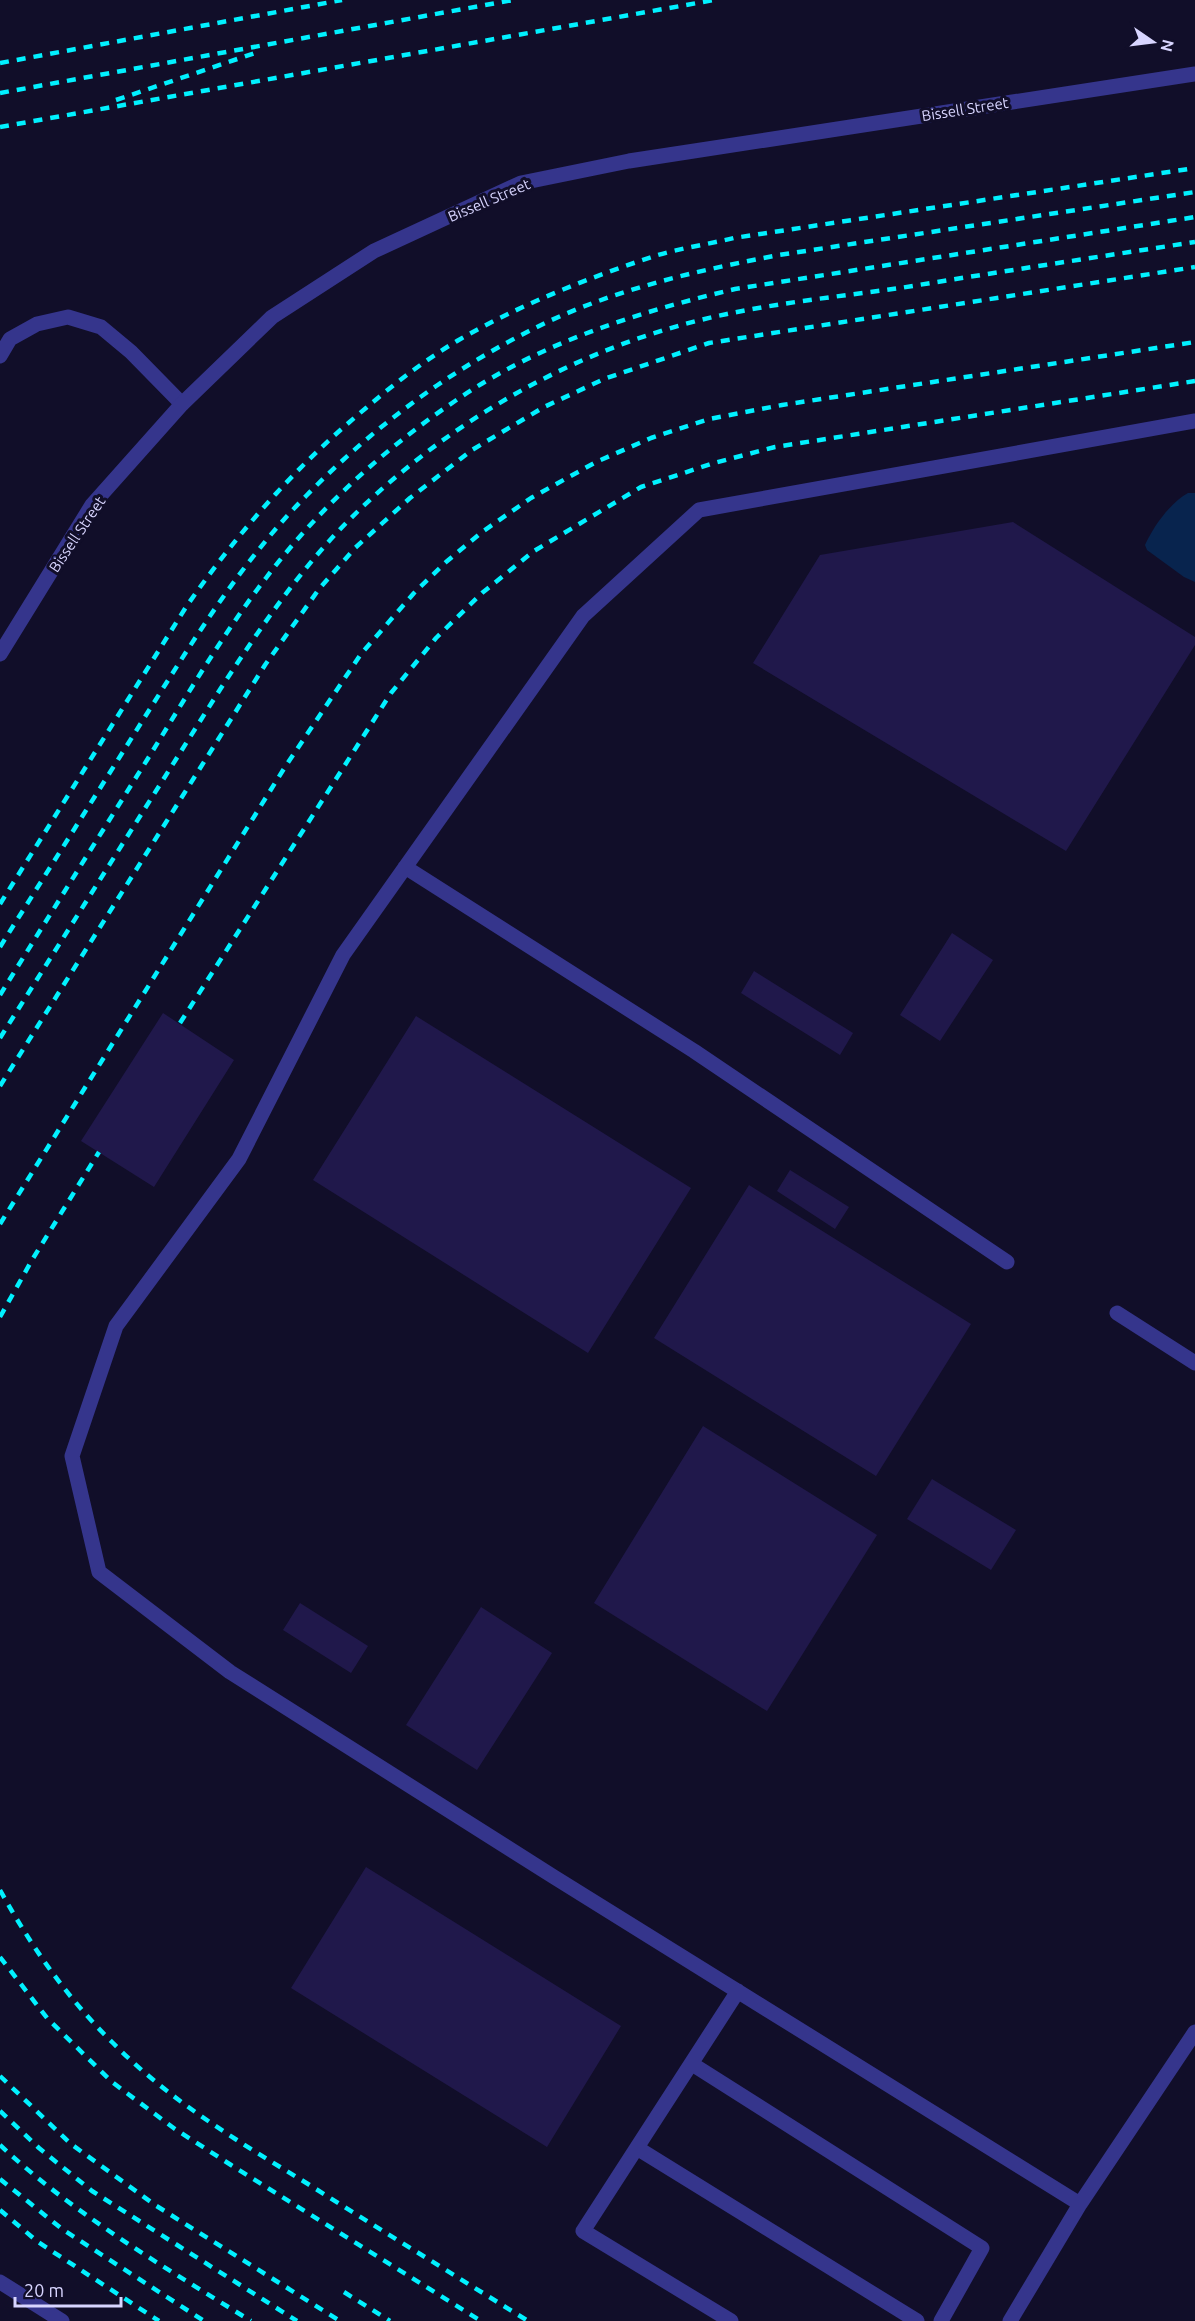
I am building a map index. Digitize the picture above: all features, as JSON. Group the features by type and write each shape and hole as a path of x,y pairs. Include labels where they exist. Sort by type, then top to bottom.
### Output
{"street":[{"name":"Bissell Street","path":"0,654 92,506 182,404 272,317 374,251 521,183 628,161 1195,74"},
{"path":"0,356 10,339 37,324 68,317 101,327 131,352 182,404"},
{"path":"1080,2204 230,1672 99,1572 72,1456 116,1326 239,1159 343,955 583,616 699,510 1195,421"},
{"path":"405,867 694,1051 1007,1262"},
{"path":"1117,1313 1195,1363"},
{"path":"731,2321 584,2231 738,1991"},
{"path":"1010,2321 1080,2204 1195,2032"},
{"path":"692,2064 982,2248 941,2321"},
{"path":"637,2148 917,2321"},
{"path":"0,2282 62,2321"}],"water":[{"path":"1188,493 1195,493 1195,582 1184,577 1147,550 1145,545 1163,516"}],"building":[{"path":"1013,522 1195,637 1195,645 1066,851 753,663 820,555"},
{"path":"952,933 993,960 940,1041 900,1015"},
{"path":"754,971 853,1033 840,1055 741,993"},
{"path":"163,1013 234,1060 154,1187 81,1141"},
{"path":"416,1016 691,1188 588,1353 313,1180"},
{"path":"790,1170 849,1207 835,1229 777,1191"},
{"path":"749,1185 971,1324 876,1476 654,1338"},
{"path":"703,1426 877,1535 767,1711 594,1603"},
{"path":"932,1479 1016,1530 991,1570 907,1519"},
{"path":"300,1603 368,1646 351,1673 283,1630"},
{"path":"481,1607 552,1653 477,1770 406,1725"},
{"path":"366,1867 621,2026 547,2147 291,1988"}],"railway":[{"path":"0,63 342,0"},
{"path":"0,93 513,0"},
{"path":"0,127 714,0"},
{"path":"116,100 255,53"},
{"path":"0,904 186,607 226,552 269,501 340,430 388,390 445,348 505,315 555,293 676,250 734,238 1195,168"},
{"path":"0,947 184,655 261,546 331,471 383,425 468,365 529,331 589,304 651,284 715,268 779,255 1195,192"},
{"path":"0,995 204,668 266,578 307,528 353,482 403,439 487,380 555,346 590,332 662,308 735,289 1195,217"},
{"path":"0,1038 221,688 298,578 351,518 391,481 433,447 478,416 573,364 675,327 727,314 1195,242"},
{"path":"0,1086 265,665 319,589 355,548 410,498 472,450 544,407 604,379 709,343 1195,267"},
{"path":"0,1224 285,767 361,654 414,593 482,532 531,498 596,462 651,438 709,419 782,405 1195,342"},
{"path":"180,1023 391,693 436,638 482,593 534,551 641,487 714,463 775,447 1195,381"},
{"path":"0,1317 32,1260 99,1152"},
{"path":"0,1890 24,1931 65,1990 96,2026 158,2084 206,2120 528,2321"},
{"path":"0,1957 47,2018 112,2082 175,2129 481,2321"},
{"path":"0,2076 71,2144 155,2205 340,2321"},
{"path":"0,2111 39,2148 92,2191 297,2321"},
{"path":"0,2145 89,2217 251,2321"},
{"path":"0,2179 62,2229 204,2321"},
{"path":"0,2210 38,2242 159,2321"},
{"path":"344,2292 390,2321"}]}
